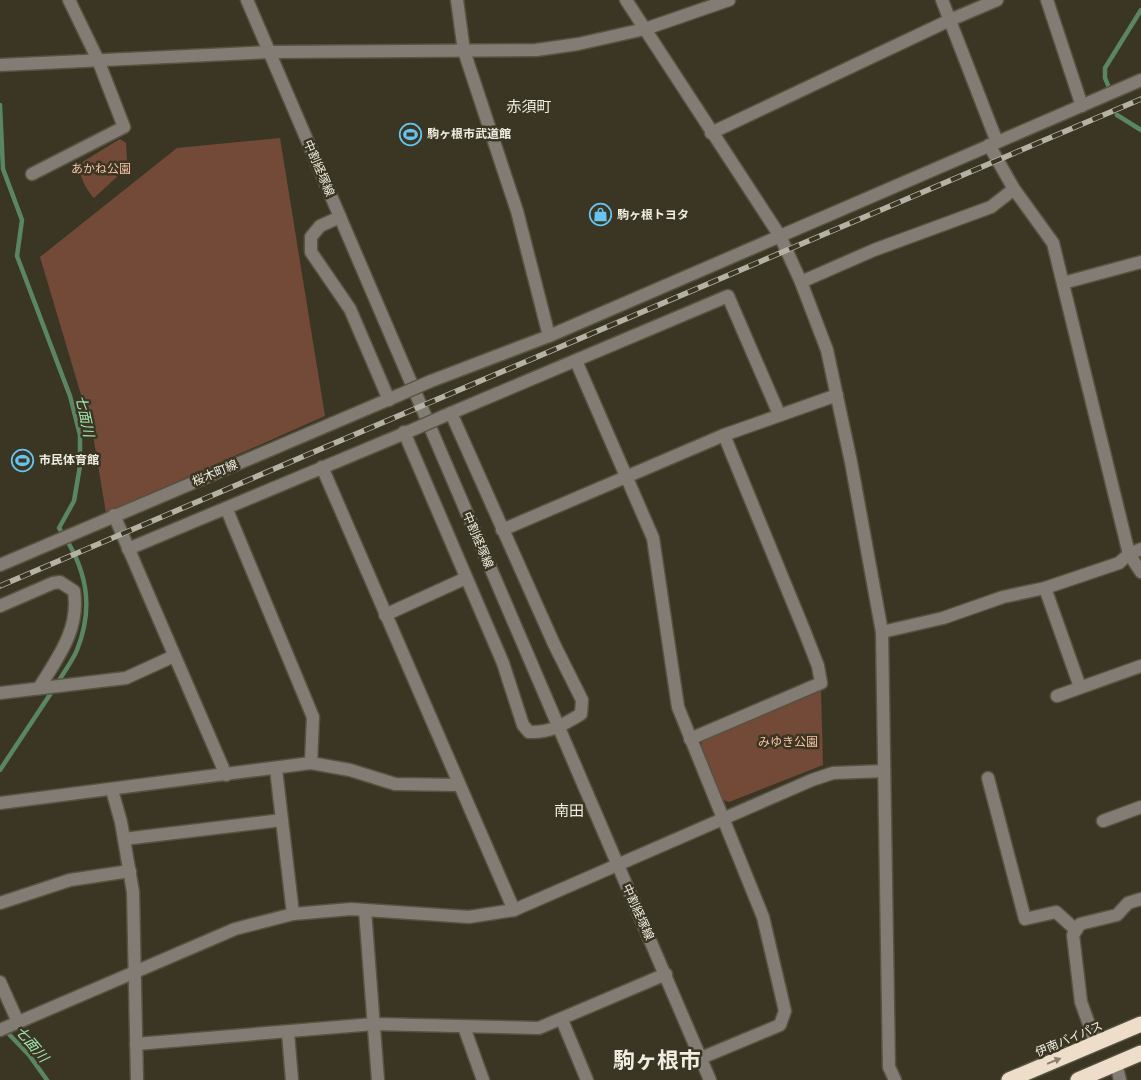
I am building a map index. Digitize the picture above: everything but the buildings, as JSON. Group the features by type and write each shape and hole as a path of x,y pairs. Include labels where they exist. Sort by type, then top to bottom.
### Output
{"highway":[{"name":"伊南バイパス","path":"1009,1080 1141,1024"},
{"path":"1078,1080 1141,1053"}],"street":[{"path":"32,174 124,127 98,60 69,0"},
{"name":"中割経塚線","path":"247,0 710,1080"},
{"path":"457,0 464,51 516,210 549,336"},
{"path":"626,0 780,236 801,282 827,350 873,574 882,632 889,1067 894,1080"},
{"path":"0,65 270,52 536,50 578,44 645,29 729,0"},
{"path":"942,0 993,144 1014,188 1053,243 1141,572"},
{"path":"711,133 950,20 997,0"},
{"path":"1047,0 1082,106"},
{"name":"桜木町線","path":"0,565 431,381 549,336 1141,80"},
{"path":"801,282 874,250 991,207 1014,188"},
{"path":"340,217 320,226 311,237 311,252 350,309 394,397"},
{"path":"1063,283 1141,262"},
{"path":"128,550 227,510 322,467 728,296 779,414"},
{"path":"576,361 653,538 678,707 725,819 763,917 785,1011 780,1024 701,1058"},
{"path":"502,530 724,436 779,414 837,395"},
{"path":"407,432 466,578 503,663 523,725 528,732 543,732 558,728 581,714 582,700 448,415"},
{"path":"690,739 821,683 818,666 804,630 724,436"},
{"path":"322,467 458,785 514,910"},
{"path":"227,510 313,717 311,763"},
{"path":"114,515 226,775"},
{"path":"882,632 943,618 1003,597 1045,588 1119,563 1135,552"},
{"path":"385,615 466,578"},
{"path":"0,606 53,583 60,582 74,591 74,622 67,642 41,688"},
{"path":"1045,588 1080,687"},
{"path":"0,693 126,678 174,656"},
{"path":"1057,696 1141,666"},
{"path":"0,803 311,763 350,770 394,784 458,785"},
{"path":"276,769 293,914"},
{"path":"0,1030 235,929 293,914 366,910 469,917 514,910 833,773 884,771"},
{"path":"988,778 1025,919 1056,912 1076,930"},
{"path":"112,790 124,839 133,892 137,1080"},
{"path":"1103,821 1141,807"},
{"path":"124,839 282,820"},
{"path":"0,903 70,880 130,871"},
{"path":"1096,1044 1081,1002 1073,935 1080,924 1117,915 1128,903 1141,900"},
{"path":"366,910 378,1080"},
{"path":"136,1044 288,1033 374,1024 464,1028 540,1028 666,974"},
{"path":"0,982 16,1023"},
{"path":"562,1020 587,1080"},
{"path":"464,1028 483,1080"},
{"path":"288,1033 292,1080"},
{"path":"1116,1064 1120,1080"}],"green space":[{"path":"280,138 325,416 106,513 93,435 40,257 177,148"},
{"name":"あかね公園","path":"120,139 126,143 127,160 119,175 94,198 88,191 80,173 79,164"},
{"name":"みゆき公園","path":"821,691 823,765 729,802 723,800 700,748 703,740"}],"waterway":[{"path":"1110,90 1105,78 1105,68 1141,10"},
{"name":"七面川","path":"0,105 3,169 22,220 17,256 70,396 80,435 80,466 74,501 59,528 76,557 81,572 85,587 86,617 77,650 57,684"},
{"path":"1117,115 1141,130"},
{"name":"七面川","path":"0,770 53,690"},
{"name":"七面川","path":"4,1029 29,1055 47,1080"}],"railway":[{"path":"0,586 1141,99"}],"place":[{"name":"駒ヶ根市武道館","path":"411,134"},
{"name":"駒ヶ根トヨタ","path":"601,215"},
{"name":"市民体育館","path":"23,460"}],"district":[{"name":"赤須町","path":"529,107"},
{"name":"南田","path":"569,811"},
{"name":"駒ヶ根市","path":"657,1060"}]}
